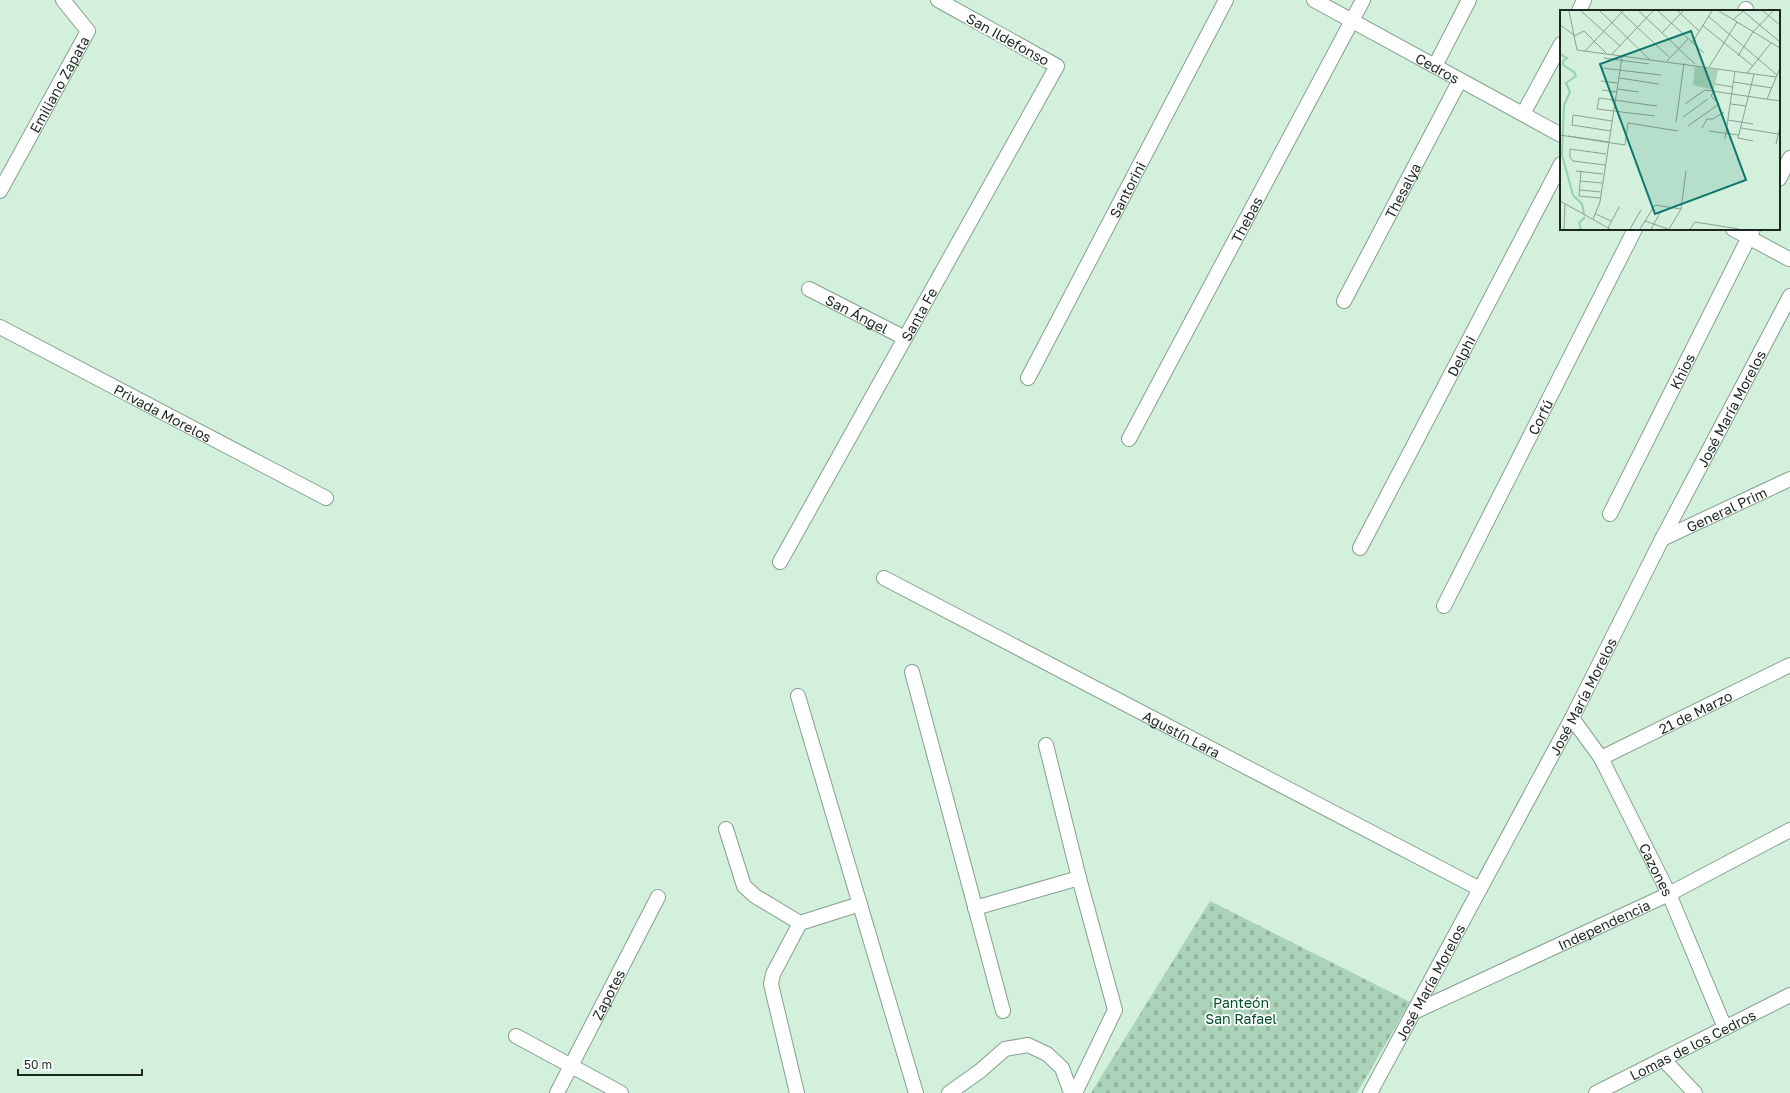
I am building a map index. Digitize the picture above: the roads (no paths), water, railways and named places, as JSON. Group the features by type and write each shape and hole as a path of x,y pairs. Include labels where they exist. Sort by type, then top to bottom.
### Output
{"street":[{"name":"Emiliano Zapata","path":"0,191 88,31 64,0"},
{"name":"San Ildefonso","path":"938,0 1057,66"},
{"name":"Santorini","path":"1028,378 1226,0"},
{"name":"Cedros","path":"1314,0 1560,134"},
{"name":"Thebas","path":"1129,439 1363,0"},
{"path":"1436,66 1470,0"},
{"path":"1579,10 1584,0"},
{"path":"1523,114 1560,46"},
{"name":"Santa Fe","path":"780,562 1057,66"},
{"name":"Thesalya","path":"1344,301 1460,80"},
{"path":"1780,177 1790,158"},
{"name":"Delphi","path":"1360,548 1560,166"},
{"name":"Corfú","path":"1444,606 1634,230"},
{"path":"1738,230 1751,233 1789,259"},
{"name":"Khios","path":"1610,514 1751,233"},
{"name":"San Ángel","path":"809,289 905,338"},
{"name":"José María Morelos","path":"1370,1093 1572,718 1662,539 1790,296"},
{"name":"Privada Morelos","path":"0,327 326,498"},
{"name":"General Prim","path":"1662,539 1790,479"},
{"name":"Agustín Lara","path":"884,578 1480,889"},
{"name":"21 de Marzo","path":"1601,758 1790,665"},
{"path":"912,672 1003,1011"},
{"path":"798,696 916,1093"},
{"name":"Cazones","path":"1572,718 1601,758 1669,894 1725,1028"},
{"path":"1046,745 1079,878 1116,1010 1075,1093"},
{"path":"726,829 744,886 755,896 800,923"},
{"name":"Independencia","path":"1414,1012 1669,894 1790,830"},
{"path":"975,908 1079,878"},
{"name":"Zapotes","path":"557,1093 658,896"},
{"path":"797,1093 771,984 773,974 800,923 860,904"},
{"name":"Lomas de los Cedros","path":"1596,1093 1790,996"},
{"path":"516,1036 621,1093"},
{"path":"949,1093 980,1071 1005,1049 1028,1045 1047,1054 1062,1068 1071,1093"},
{"path":"1663,1059 1695,1093"}],"park label":[{"name":"Panteón San Rafael","path":"1241,1010"}]}
